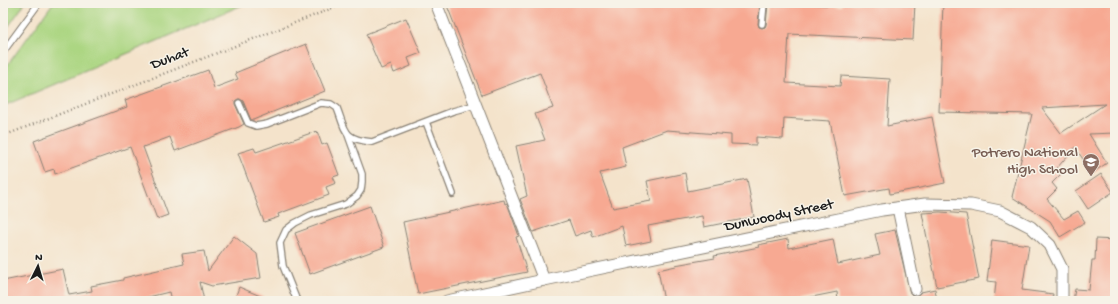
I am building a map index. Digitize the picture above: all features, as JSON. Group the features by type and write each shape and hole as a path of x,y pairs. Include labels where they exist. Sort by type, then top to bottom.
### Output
{"street":[{"path":"436,3 544,280"},
{"name":"Dunwoody Street","path":"447,301 882,210 925,204 971,205 1000,211 1031,227 1050,245 1062,269 1062,301"},
{"path":"898,208 915,289"}],"lane":[{"path":"3,52 39,3"},
{"path":"762,24 764,3"},
{"path":"239,103 248,123 256,126 267,124 321,103 331,104 337,108 362,174 361,190 352,201 311,215 295,223 286,230 280,243 283,266 297,301"},
{"path":"347,133 358,140 372,142 475,104"},
{"path":"426,122 453,194"}],"path":[{"name":"Duhat","path":"3,136 346,3"}],"green space":[{"path":"3,3 25,3 3,34"},
{"path":"53,3 247,3 3,106 3,71"}],"building":[{"path":"446,3 760,3 758,24 759,27 762,28 766,25 768,3 842,6 843,3 915,3 913,40 789,34 786,83 840,86 841,76 890,79 887,126 932,117 945,183 890,194 889,188 845,196 830,121 784,118 783,139 756,137 756,145 731,144 731,135 667,130 622,147 626,167 600,173 613,208 651,201 647,181 685,173 688,191 747,179 754,217 704,227 702,216 648,226 651,241 626,246 622,226 593,237 591,230 575,236 569,220 533,232 520,199 527,196 516,146 545,140 535,114 553,108 540,73 482,95"},
{"path":"943,3 1115,3 1115,133 1089,134 1107,163 1092,173 1075,147 1057,168 1061,174 1052,183 1057,189 1047,199 1064,219 1078,211 1085,222 1060,237 1050,221 1012,197 1032,114 939,112","holes":["1105,104 1061,133 1042,108"]},
{"path":"406,18 421,53 408,58 411,66 394,73 391,65 381,69 366,34"},
{"path":"306,44 325,91 253,120 251,120 243,101 238,99 235,101 235,104 244,124 239,127 175,151 170,137 143,147 168,215 157,219 130,147 55,174 54,169 45,172 34,141 127,107 125,100 208,70 214,88 238,79 235,73"},
{"path":"317,131 322,145 327,143 339,175 333,177 336,183 326,187 329,195 278,214 279,217 264,222 238,153 254,148 256,152"},
{"path":"1101,174 1113,192 1088,209 1076,191"},
{"path":"504,200 505,204 507,203 519,236 516,237 527,272 418,294 403,222"},
{"path":"370,206 384,247 310,274 295,233"},
{"path":"940,212 966,214 979,279 937,287 922,213"},
{"path":"895,230 910,293 916,296 921,292 935,289 937,301 838,301 837,292 792,301 664,301 658,270 676,266 675,265 715,258 714,256 759,247 758,245 788,239 789,248 833,239 838,264 880,255 875,234"},
{"path":"234,236 257,254 261,278 212,286 200,282 204,301 171,301 169,292 132,301 3,301 3,281 63,269 69,295 92,291 91,286 123,280 123,278 184,264 182,254 204,251 208,271"},
{"path":"1096,239 1115,240 1115,301 1073,301 1075,289 1089,290 1092,260 1095,260"},
{"path":"992,240 1029,245 1022,290 1053,294 1052,301 994,301 996,282 987,281"},
{"path":"239,287 272,301 234,301"}],"place":[{"name":"Potrero National High School","path":"1091,177"}]}
